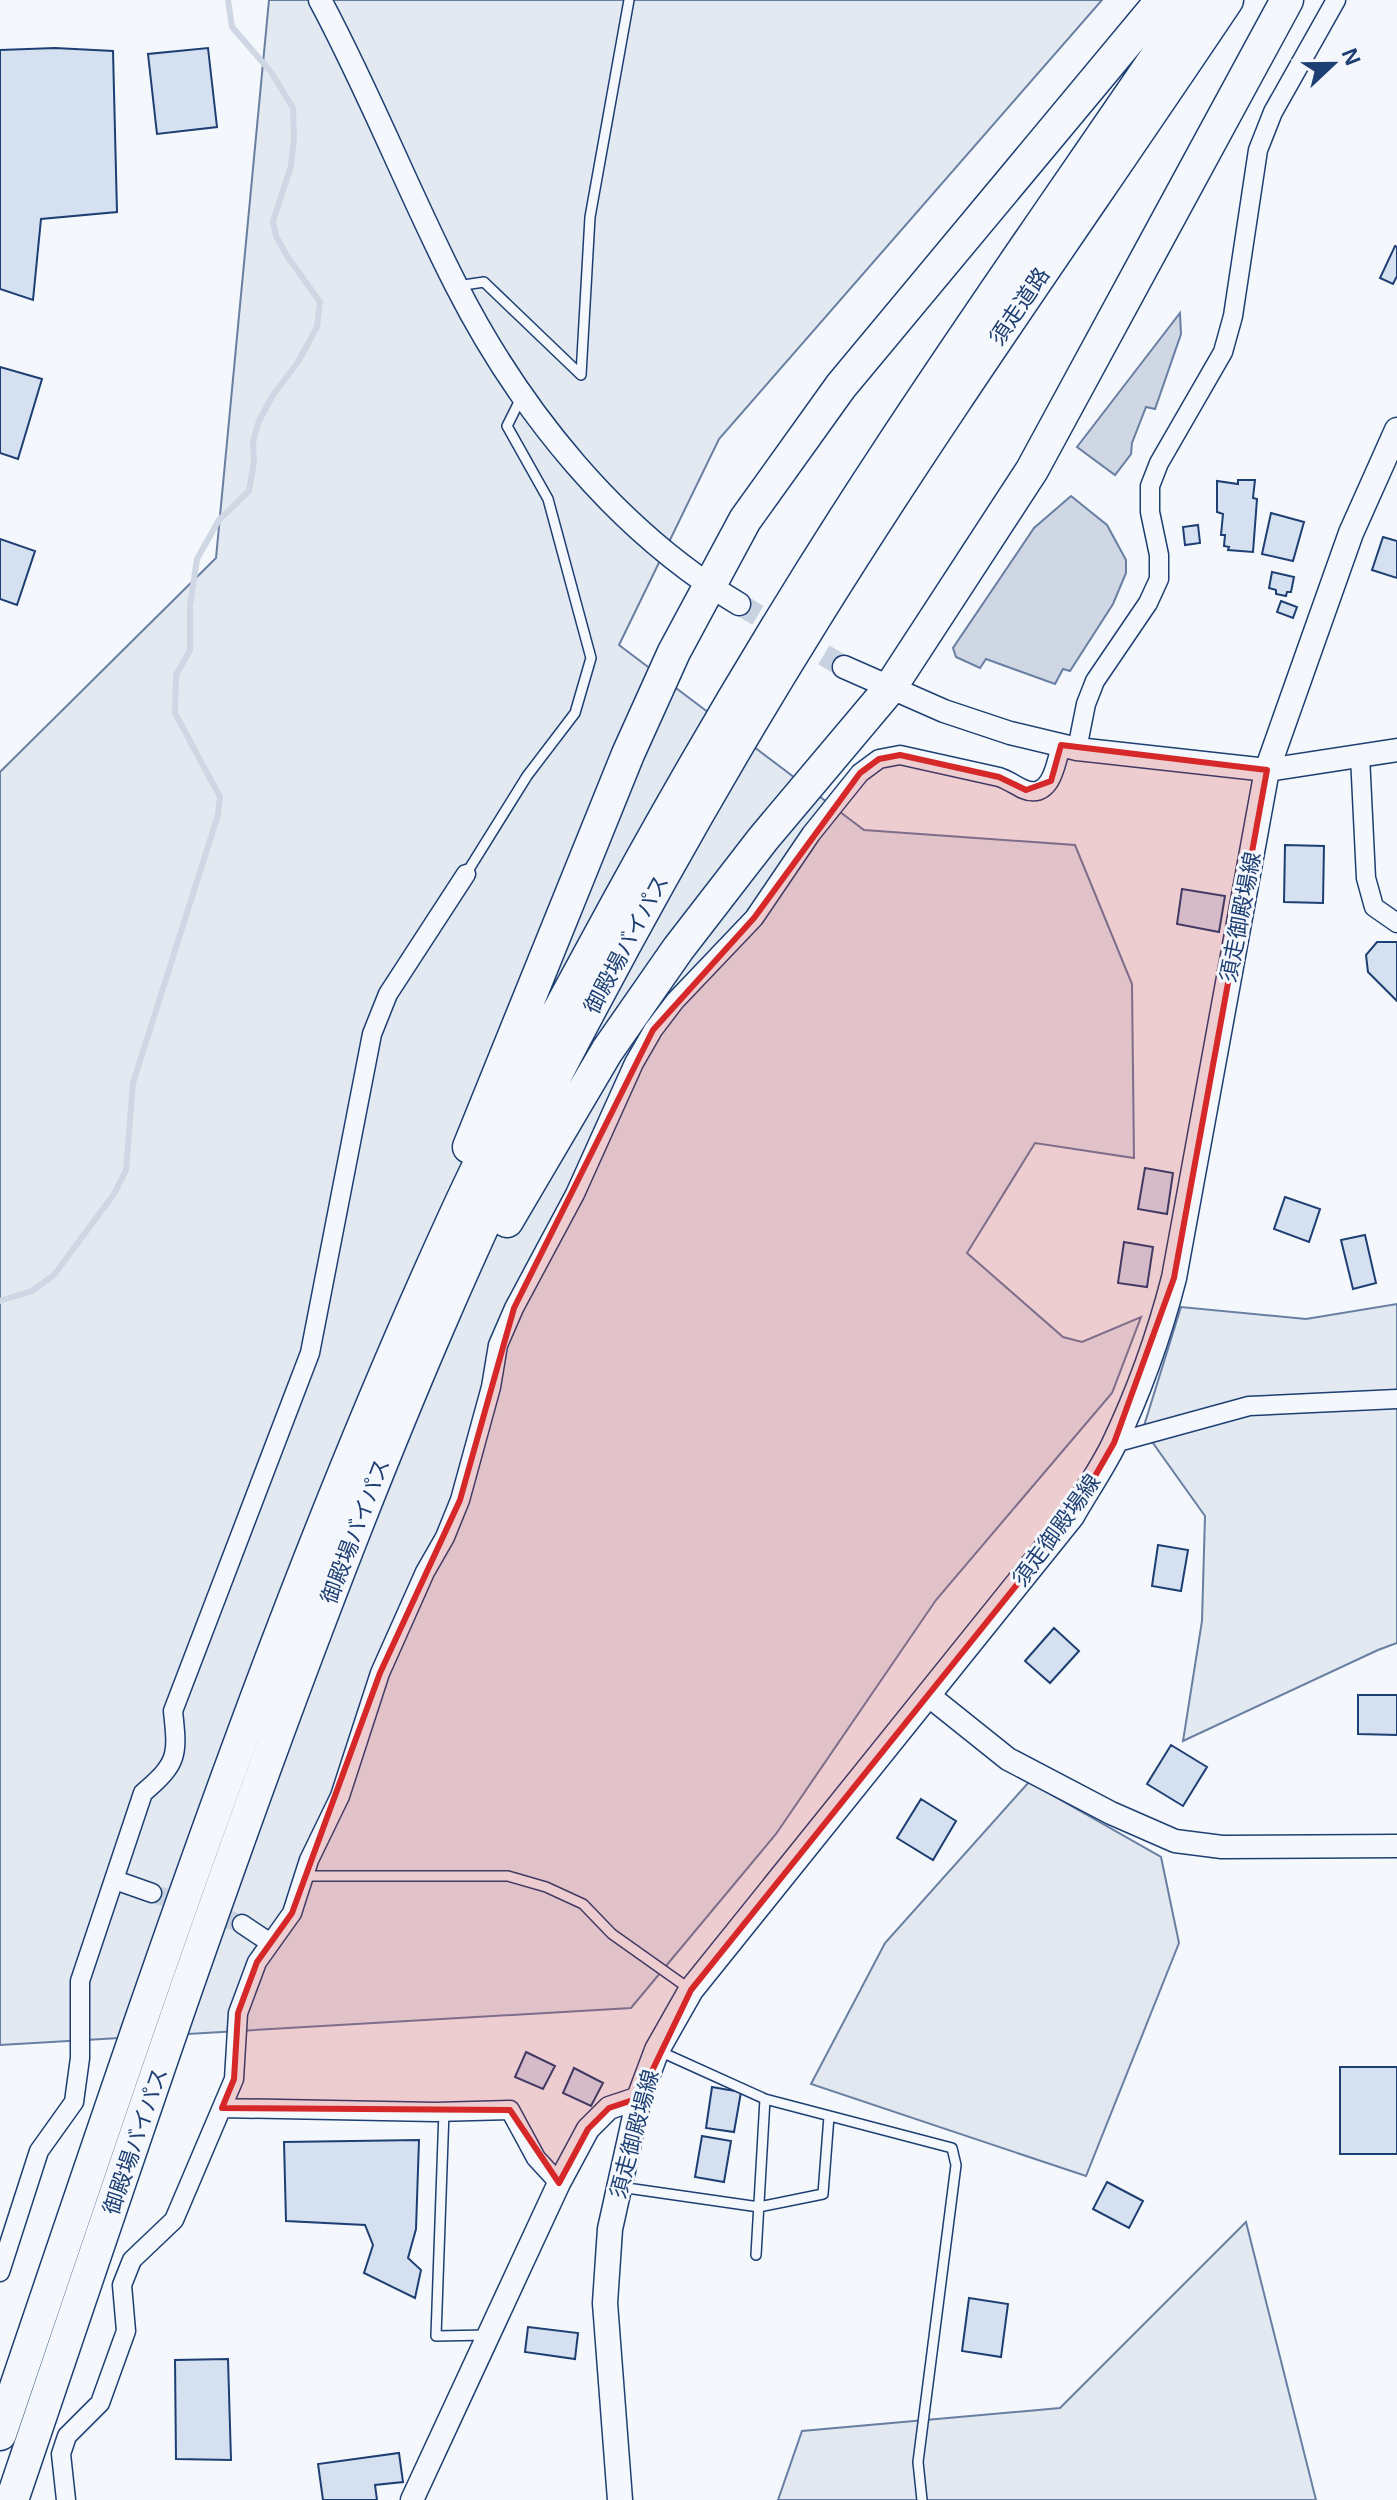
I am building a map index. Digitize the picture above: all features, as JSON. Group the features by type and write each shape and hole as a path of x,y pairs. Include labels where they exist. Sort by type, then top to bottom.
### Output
{"highway":[{"path":"362,1428 497,1073 628,754 708,585 745,520 841,386 1162,0"},
{"name":"須走道路","path":"803,610 888,451 1195,0"},
{"name":"須走道路","path":"803,610 934,434 1227,0"},
{"path":"364,1505 495,1242 607,1051 678,949 763,839 890,688 1032,470 1287,0"},
{"name":"御殿場バイパス","path":"0,2434 220,1791 362,1428 457,1213 534,1056 704,747 803,610"},
{"name":"御殿場バイパス","path":"12,2500 252,1799 425,1355 561,1064 803,610"}],"main road":[{"name":"須走御殿場線","path":"620,2500 605,2303 610,2229 639,2098 657,2050 691,1990 1072,1516 1114,1443 1156,1343 1174,1278 1267,770 1351,533 1397,430"}],"street":[{"path":"320,0 344,44 456,286 522,396 577,466 635,525 708,585 739,604"},
{"path":"66,2500 61,2454 67,2436 100,2403 126,2331 122,2285 132,2260 174,2220 222,2108 234,2079 238,2013 257,1962 292,1913 303,1876 340,1796 391,1644 445,1537 460,1500 504,1333 514,1308 575,1194 634,1063 675,1001 754,918 811,834 860,773 879,759 900,755 999,777 1026,790 1040,790 1051,781 1069,747 1095,681 1148,603 1159,579 1159,555 1150,512 1150,486 1159,463 1223,352 1233,316 1258,150 1273,112 1336,0"},
{"path":"844,667 944,711 1010,733 1069,747 1267,770 1397,750"},
{"path":"1360,756 1366,878 1374,907 1397,923"},
{"path":"0,2272 39,2151 74,2102 80,2058 80,1981 143,1793 166,1773 177,1748 173,1711 310,1353 372,1034 388,994 466,874"},
{"path":"1114,1443 1249,1406 1397,1399"},
{"path":"928,1695 1008,1759 1111,1813 1175,1841 1222,1847 1397,1846"},
{"path":"115,1880 152,1893"},
{"path":"242,1924 269,1942"},
{"path":"412,2500 559,2183 588,2129 609,2108 639,2098"},
{"path":"222,2108 510,2110 536,2158 559,2183"}],"lane":[{"path":"456,286 484,282 581,375 590,217 629,0"},
{"path":"466,874 527,776 575,713 591,658 548,499 507,426 522,396"},
{"path":"303,1876 508,1876 546,1887 583,1904 612,1934 691,1990"},
{"path":"657,2050 765,2099 952,2148 956,2165 918,2462 922,2500"},
{"path":"756,2255 765,2099"},
{"path":"444,2111 436,2336 489,2335"},
{"path":"619,2187 759,2207 823,2194 829,2116"}],"highlighted area":[{"path":"1061,745 1267,770 1174,1278 1114,1443 1072,1516 691,1990 639,2098 609,2108 588,2129 559,2183 510,2110 222,2108 234,2079 238,2013 257,1962 292,1913 380,1673 460,1500 514,1308 653,1030 754,918 860,773 879,759 900,755 999,777 1026,790 1051,781"}],"shaded area":[{"path":"269,0 1102,0 719,439 619,645 864,830 1075,845 1132,984 1134,1158 1035,1143 967,1253 1063,1337 1082,1342 1141,1317 1112,1393 936,1600 776,1834 631,2008 0,2045 0,772 216,558"},
{"path":"1180,313 1181,334 1155,409 1146,407 1131,454 1115,475 1077,447"},
{"path":"1071,496 1107,525 1126,560 1126,573 1113,604 1070,671 1063,669 1055,684 986,659 980,668 956,657 953,648 1034,528"},
{"path":"1397,1304 1397,1643 1183,1741 1202,1621 1205,1516 1143,1429 1181,1307 1306,1319"},
{"path":"1029,1782 1161,1857 1179,1943 1086,2176 811,2084 885,1943"},
{"path":"1246,2222 1316,2500 778,2500 802,2431 1060,2408"}],"building":[{"path":"55,48 113,51 117,212 41,219 33,300 0,289 0,50"},
{"path":"208,48 217,127 157,134 148,54"},
{"path":"1395,246 1397,276 1393,284 1380,278"},
{"path":"0,367 42,379 18,459 0,453"},
{"path":"1238,480 1255,480 1253,498 1257,499 1253,552 1228,550 1229,547 1224,546 1225,535 1221,535 1223,514 1217,512 1217,481 1238,484"},
{"path":"1271,513 1304,522 1293,561 1262,554"},
{"path":"1198,525 1200,543 1185,545 1183,527"},
{"path":"1383,537 1397,541 1397,578 1372,570"},
{"path":"0,539 35,551 17,605 0,599"},
{"path":"1272,572 1294,577 1291,592 1287,592 1286,596 1276,594 1276,590 1269,588"},
{"path":"1281,601 1297,607 1293,618 1277,612"},
{"path":"1285,845 1324,846 1323,903 1284,902"},
{"path":"1182,889 1225,896 1219,932 1177,924"},
{"path":"1377,942 1397,942 1397,1001 1368,972 1366,955"},
{"path":"1145,1168 1173,1173 1167,1214 1138,1209"},
{"path":"1285,1197 1320,1209 1309,1242 1274,1229"},
{"path":"1365,1235 1376,1283 1353,1289 1341,1240"},
{"path":"1124,1242 1153,1247 1147,1287 1118,1283"},
{"path":"1158,1545 1188,1550 1181,1591 1152,1586"},
{"path":"1054,1628 1079,1651 1050,1683 1025,1661"},
{"path":"1358,1695 1397,1695 1397,1735 1358,1734"},
{"path":"1171,1745 1207,1767 1183,1806 1147,1784"},
{"path":"921,1799 956,1821 933,1860 897,1838"},
{"path":"526,2052 555,2066 543,2089 515,2077"},
{"path":"1340,2067 1397,2067 1397,2154 1340,2154"},
{"path":"574,2068 603,2083 591,2106 563,2093"},
{"path":"712,2087 741,2092 734,2132 706,2128"},
{"path":"702,2136 731,2141 724,2182 695,2177"},
{"path":"419,2140 416,2229 408,2258 421,2270 415,2298 364,2273 373,2245 365,2225 286,2221 284,2142"},
{"path":"1107,2182 1143,2201 1129,2228 1093,2209"},
{"path":"969,2298 1008,2304 1001,2357 962,2351"},
{"path":"528,2327 578,2333 575,2359 525,2352"},
{"path":"228,2359 231,2460 176,2459 175,2360"},
{"path":"399,2453 403,2482 375,2485 377,2500 323,2500 318,2464"}],"waterway":[{"path":"0,1301 32,1291 54,1275 114,1194 126,1170 133,1083 218,815 220,797 175,713 176,675 190,650 190,606 197,559 219,520 249,491 254,462 253,441 259,421 317,327 320,302 287,256 276,236 273,221 291,166 293,108 271,72 232,27 228,0"}],"tunnel":[{"path":"739,604 844,667"},
{"path":"152,1893 242,1924"}]}
